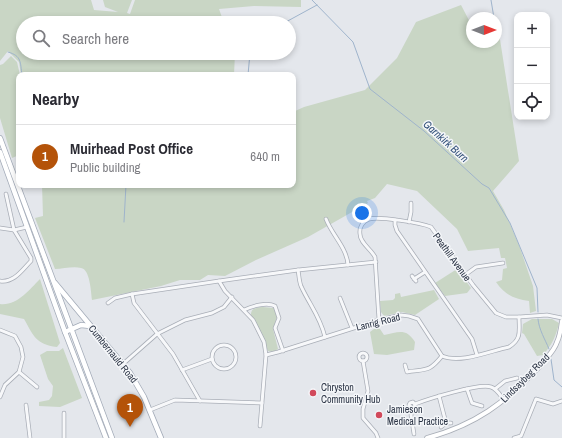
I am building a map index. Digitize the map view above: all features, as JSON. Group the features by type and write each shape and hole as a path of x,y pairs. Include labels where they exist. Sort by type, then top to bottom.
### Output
{"main road":[{"path":"0,138 16,182"},
{"path":"0,152 65,332 106,438"},
{"path":"18,188 112,438"},
{"name":"Cumbernauld Road","path":"52,279 123,364 138,385 161,438"},
{"name":"Lindsaybeg Road","path":"426,438 455,429 475,420 504,400 530,376 551,353 558,341 562,322"},
{"path":"65,332 84,325 90,326"}],"street":[{"path":"0,281 14,278 31,261 31,258 14,230 6,194"},
{"path":"409,222 411,203"},
{"name":"Peathill Avenue","path":"379,320 376,262 372,252 363,243 360,235 360,229 363,222 368,219 375,218 409,222 431,227 465,275 496,313 506,316 519,317 547,315 562,318"},
{"path":"326,219 329,229 348,257 348,265"},
{"path":"395,220 397,231 472,340 477,355"},
{"path":"0,228 14,230 32,225"},
{"path":"108,303 115,298 132,294 298,270 376,262"},
{"path":"465,275 476,267 504,263"},
{"path":"298,270 300,284 315,310 323,328 325,337"},
{"path":"414,279 425,272"},
{"path":"219,281 225,291 253,320 264,342 266,355 260,426"},
{"path":"132,294 134,303 173,354 200,401"},
{"path":"123,364 157,334 185,320 212,313 224,307 232,297"},
{"path":"340,298 352,328"},
{"path":"244,310 260,305 269,304 275,306 279,318 275,328 283,351"},
{"name":"Lanrig Road","path":"266,355 283,351 379,320 401,315 418,319 442,356"},
{"path":"405,365 407,372 429,369 434,366 442,356 448,359 459,360 508,347 514,343 519,334 519,317"},
{"path":"0,330 15,336 21,347 23,357 19,372 4,385 0,397"},
{"path":"222,345 231,346 236,353 236,361 230,369 220,369 216,366 212,359 213,351 222,345"},
{"path":"182,370 212,359"},
{"path":"363,361 368,391 363,409 363,418 376,433 378,438"},
{"path":"19,372 37,387"},
{"path":"495,389 505,381 517,378"},
{"path":"414,434 412,408 409,406 412,402 415,404 438,396 485,386 495,389 504,400"},
{"path":"467,390 471,401 475,405 482,406"},
{"path":"438,396 446,423"},
{"path":"514,438 521,436 536,399 553,404 562,401"},
{"path":"150,410 175,400 262,403"},
{"path":"26,405 30,438"},
{"path":"474,410 475,405"},
{"path":"64,414 64,438"},
{"path":"441,427 446,423 451,424"}],"green space":[{"path":"0,0 91,0 94,10 118,12 105,7 103,0 132,0 127,13 130,14 135,0 301,0 301,7 254,6 219,9 222,16 16,16 16,59 8,51 0,61"},
{"path":"461,5 466,15 466,48 501,48 519,161 493,191 504,210 519,245 533,286 536,311 530,313 529,301 510,296 496,282 502,280 503,269 507,268 505,258 501,258 499,248 468,251 457,229 417,191 387,184 375,198 367,201 368,203 308,237 256,260 225,276 208,275 200,280 180,280 161,286 92,300 90,281 84,269 75,267 55,269 35,218 43,216 42,188 296,188 296,111 365,90 397,58 416,22"},
{"path":"11,56 17,62 19,72 16,72 16,156 12,158 0,118 0,65"},
{"path":"17,60 235,60 234,72 21,72 19,62"},
{"path":"457,269 471,288 467,293 445,296 435,283"},
{"path":"40,279 60,343 57,347 44,344 36,338 24,319 0,314 0,304 6,304 17,300"},
{"path":"434,290 439,299 415,315 402,312 384,316 381,312 380,301 393,300 395,298 395,294 400,293 401,297"},
{"path":"262,307 274,308 277,317 273,329 278,349 273,352 268,351 251,315 253,310"},
{"path":"532,319 552,319 559,323 549,348 543,355 537,356 522,333 523,324"},
{"path":"378,326 384,335 402,332 408,335 415,342 414,350 387,355 374,354 370,332"},
{"path":"63,348 82,398 60,407 39,406 39,402 49,400 52,396 53,386 48,379 40,355 47,351 59,351"}],"waterway":[{"name":"Garnkirk Burn","path":"312,0 353,42 370,89 424,131 482,184 489,188 510,223 537,288 538,312"},
{"path":"491,0 493,12"},
{"path":"296,16 317,5"},
{"path":"8,52 16,55"},
{"path":"20,60 22,72"},
{"path":"248,72 249,60"},
{"path":"124,222 126,188"},
{"name":"Garnkirk Burn","path":"538,319 541,331 549,349"},
{"name":"Garnkirk Burn","path":"551,359 554,380 562,387"}],"place":[{"name":"Chryston Community Hub","path":"313,393"},
{"name":"Jamieson Medical Practice","path":"379,415"},
{"name":"Muirhead Post Office","path":"130,427"}]}
